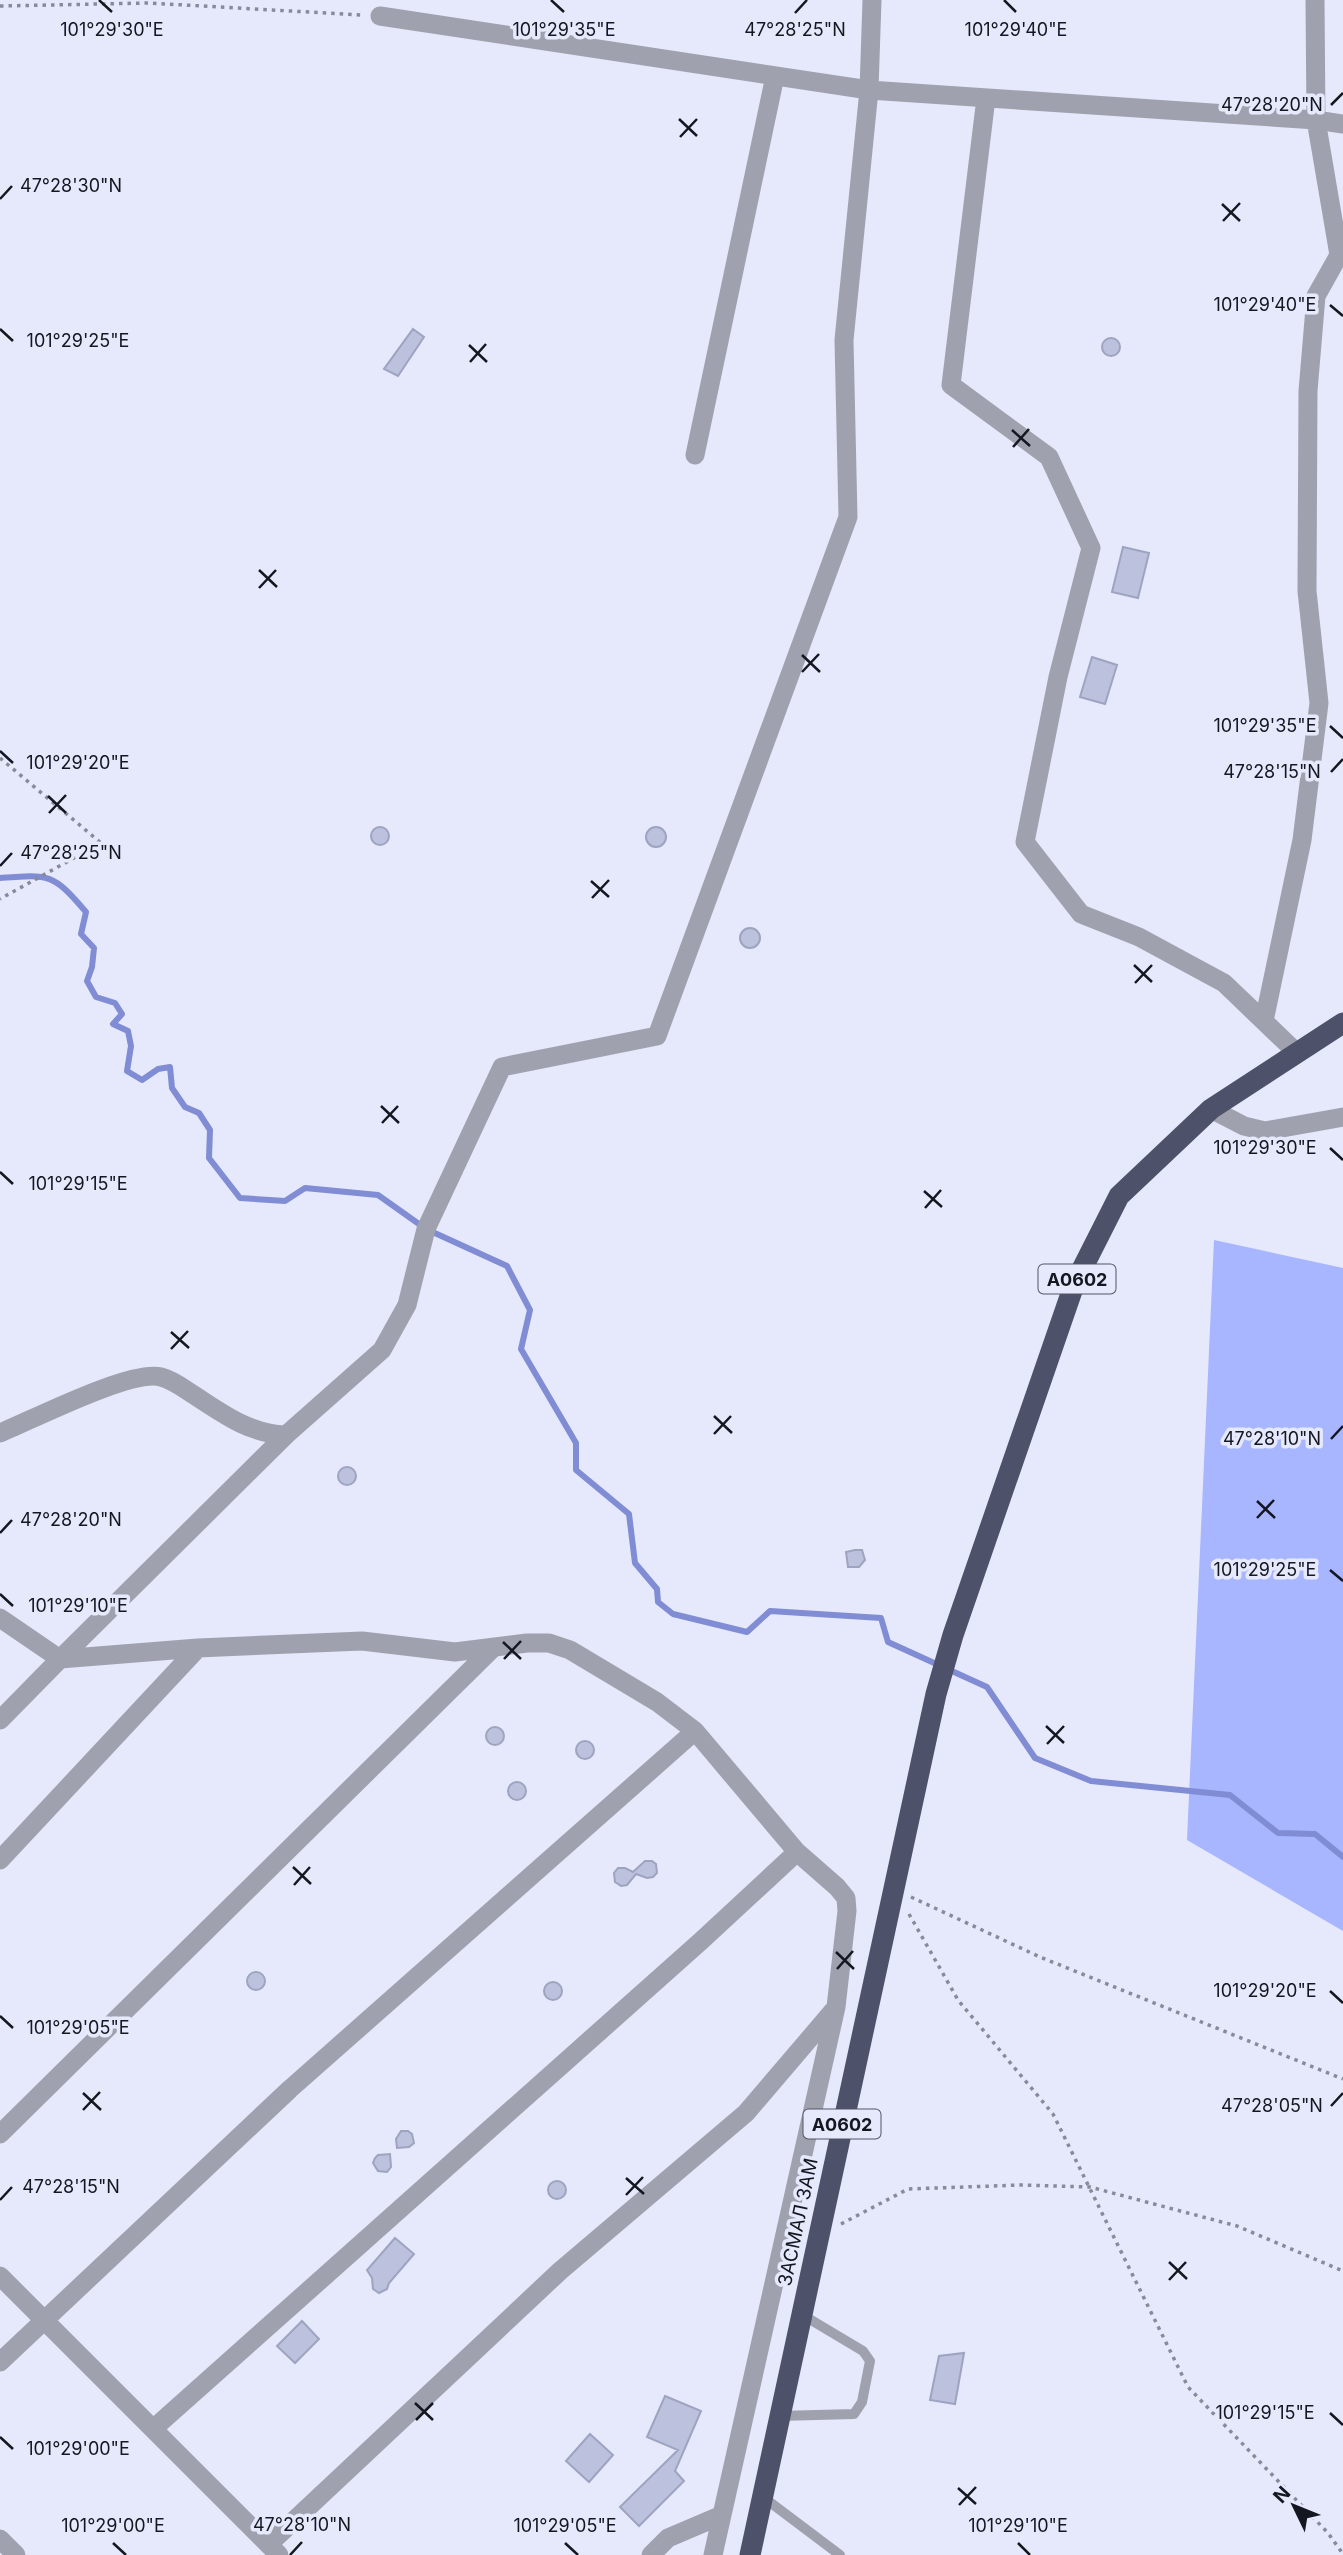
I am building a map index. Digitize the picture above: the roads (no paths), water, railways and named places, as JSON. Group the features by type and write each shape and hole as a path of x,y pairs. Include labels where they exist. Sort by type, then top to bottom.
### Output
{"highway":[{"name":"A0602","path":"1211,1109 1343,1023"},
{"name":"ЗАСМАЛ ЗАМ","path":"750,2555 936,1694 953,1636 1074,1285 1119,1196 1211,1109"}],"street":[{"path":"0,1720 286,1435 382,1350 407,1305 426,1229 502,1068 657,1035 848,517 844,340 869,90 872,0"},
{"path":"1264,1021 1302,840 1319,703 1307,590 1308,391 1316,296 1339,255 1316,120 1315,0"},
{"path":"380,16 869,90 1343,124"},
{"path":"695,455 775,76"},
{"path":"986,98 951,385 1049,457 1091,548 1058,677 1025,842 1081,914 1139,937 1224,983 1297,1053"},
{"path":"1211,1109 1244,1126 1265,1131 1343,1117"},
{"path":"0,1433 135,1377 147,1375 175,1383 248,1428 286,1435"},
{"path":"0,1618 60,1659 198,1648 362,1641 455,1652 549,1643 570,1650 657,1702 695,1731 797,1853 846,1898 847,1911 836,2007 713,2555"},
{"path":"0,2134 494,1647"},
{"path":"0,1860 198,1648"},
{"path":"0,2362 290,2089 695,1731"},
{"path":"153,2429 797,1853"},
{"path":"0,2276 274,2549 554,2277 746,2113 836,2007"},
{"path":"651,2555 668,2538 722,2515"},
{"path":"0,2539 16,2555"}],"lane":[{"path":"779,2416 854,2414 862,2402 870,2361 863,2351 801,2314"},
{"path":"762,2497 840,2555"}],"waterway":[{"path":"0,878 29,876 49,879 66,890 86,912 81,934 94,948 87,981 96,997 115,1003 122,1014 113,1024 128,1031 131,1046 127,1071 142,1080 158,1069 170,1067 172,1088 185,1107 199,1113 210,1130 209,1158 240,1198 285,1201 305,1188 378,1195 426,1229 507,1266 530,1310 521,1349 576,1443 576,1470 629,1514 635,1563 657,1589 658,1602 673,1614 747,1632 770,1611 881,1618 888,1642 987,1687 1035,1758 1091,1781 1230,1795 1278,1833 1315,1834 1343,1857"}]}
